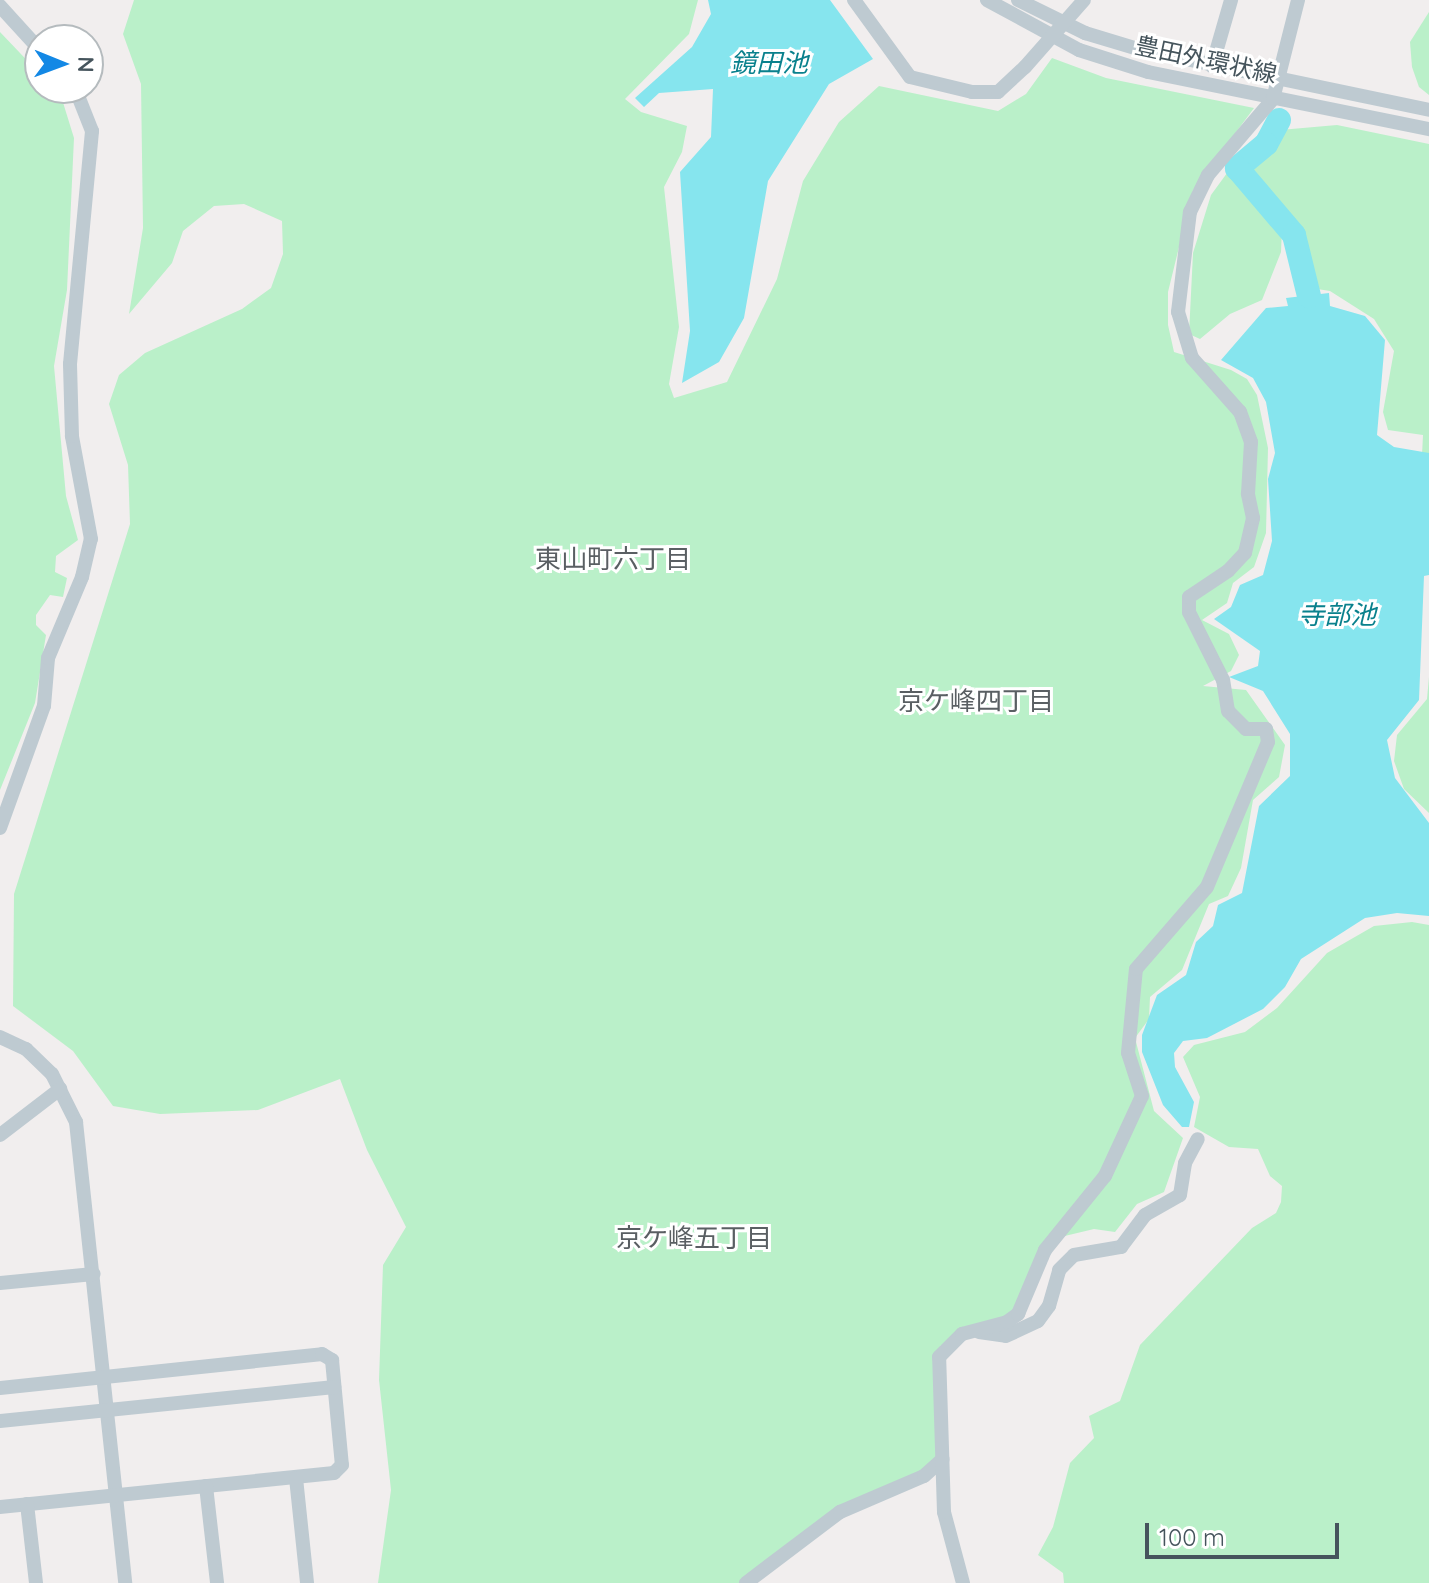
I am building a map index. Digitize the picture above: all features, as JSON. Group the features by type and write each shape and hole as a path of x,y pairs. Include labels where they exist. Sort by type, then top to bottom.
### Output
{"street":[{"path":"854,0 910,77 972,92 998,92 1025,67 1084,0"},
{"name":"豊田外環状線","path":"987,0 1038,31 1107,60 1273,99 1429,129"},
{"name":"豊田外環状線","path":"1018,0 1085,33 1212,66 1429,110"},
{"path":"1212,66 1231,0"},
{"path":"963,1583 944,1512 939,1357 951,1341 1018,1314 1045,1250 1105,1176 1142,1096 1128,1053 1136,969 1207,887 1268,742 1266,729 1246,729 1228,711 1223,680 1189,612 1189,597 1228,571 1245,553 1253,518 1251,442 1240,412 1192,358 1178,312 1190,212 1208,175 1273,99 1298,0"},
{"path":"0,6 24,32"},
{"path":"0,828 44,706 48,658 82,577 91,539 72,436 70,364 92,131 81,104"},
{"path":"0,1037 41,1062 60,1089 79,1136 125,1583"},
{"path":"0,1135 60,1089"},
{"path":"975,1331 1006,1336 1038,1321 1049,1306 1059,1270 1074,1255 1121,1247 1145,1215 1180,1195 1185,1163 1198,1139"},
{"path":"0,1283 94,1274"},
{"path":"0,1388 322,1354 332,1360 341,1469 296,1478 0,1507"},
{"path":"0,1421 334,1387"},
{"path":"746,1583 840,1512 924,1476 943,1459"},
{"path":"296,1478 307,1583"},
{"path":"206,1486 217,1583"},
{"path":"27,1504 36,1583"}],"green space":[{"path":"134,0 698,0 689,34 625,99 641,112 687,126 682,152 664,187 679,327 669,384 674,398 727,382 777,279 803,181 839,122 879,86 998,111 1026,94 1052,58 1106,78 1254,108 1193,190 1168,292 1168,325 1174,352 1231,370 1247,379 1257,395 1268,448 1266,533 1254,567 1233,583 1227,603 1202,620 1229,634 1239,655 1231,671 1203,686 1246,690 1285,745 1279,777 1253,800 1241,868 1228,896 1209,904 1182,970 1150,997 1149,1019 1135,1038 1154,1111 1183,1138 1164,1192 1137,1204 1115,1232 1094,1229 1048,1240 1016,1312 940,1346 939,1454 923,1474 782,1548 739,1583 378,1583 391,1490 379,1380 383,1265 406,1227 367,1150 340,1079 258,1110 160,1114 113,1106 73,1051 13,1006 14,894 130,524 128,465 109,404 119,375 145,353 242,309 271,288 283,254 282,221 244,204 214,206 183,231 172,263 129,314 143,228 141,84 123,34"},
{"path":"1429,12 1429,95 1419,87 1412,67 1410,42"},
{"path":"0,32 24,57 24,104 63,104 74,138 67,290 54,366 66,496 78,540 56,556 55,572 67,578 63,597 50,595 36,615 36,625 46,635 35,703 0,790"},
{"path":"1337,125 1429,144 1429,461 1422,455 1423,435 1388,430 1383,412 1394,351 1374,319 1330,291 1311,288 1298,230 1244,168 1280,130"},
{"path":"1230,169 1282,228 1281,252 1262,300 1230,314 1200,339 1189,334 1193,253 1211,195"},
{"path":"1429,677 1429,813 1404,789 1394,761 1397,735 1427,699"},
{"path":"1412,922 1429,925 1429,1583 1064,1583 1063,1573 1038,1555 1053,1527 1070,1463 1094,1438 1089,1416 1120,1401 1140,1345 1252,1228 1276,1213 1281,1202 1282,1186 1270,1176 1258,1149 1229,1147 1194,1127 1200,1097 1183,1057 1194,1045 1245,1032 1277,1008 1327,953 1374,926"}],"water":[{"name":"鏡田池","path":"708,0 830,0 873,59 829,84 768,181 744,318 719,362 682,383 690,331 680,172 711,137 713,89 659,93 644,107 635,98 692,47 711,14"},
{"name":"寺部池","path":"1329,293 1330,306 1365,316 1385,340 1377,435 1394,447 1429,453 1429,575 1424,576 1419,700 1387,740 1395,778 1429,823 1429,916 1397,913 1365,918 1301,959 1285,987 1263,1009 1207,1038 1183,1041 1174,1053 1175,1067 1194,1102 1189,1127 1182,1127 1163,1105 1142,1052 1142,1035 1157,995 1186,975 1196,942 1213,926 1218,905 1242,893 1259,806 1290,776 1290,734 1263,691 1229,677 1258,666 1260,651 1214,619 1231,607 1240,585 1263,575 1272,541 1268,479 1275,453 1266,402 1253,378 1221,360 1266,308 1288,306 1286,298"}],"waterway":[{"path":"1279,120 1266,144 1237,168 1294,235 1309,296"}],"district":[{"name":"東山町六丁目","path":"613,559"},
{"name":"京ケ峰四丁目","path":"976,701"},
{"name":"京ケ峰五丁目","path":"694,1238"}]}
